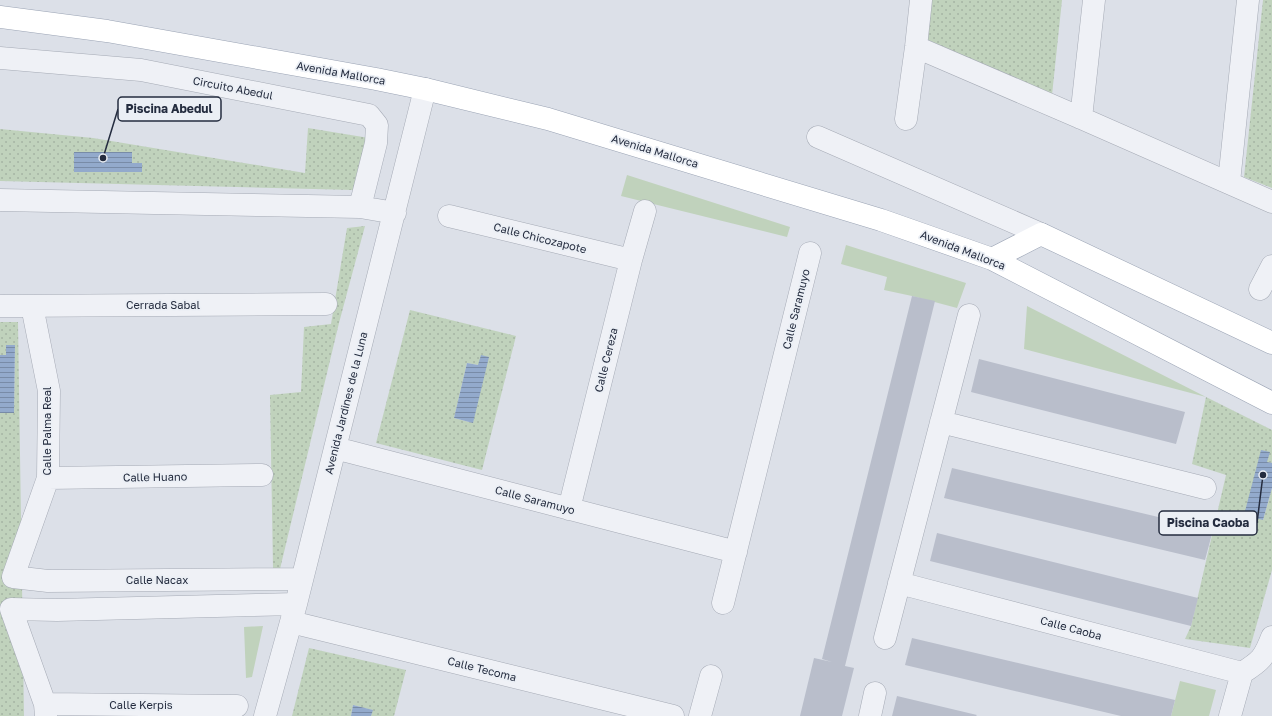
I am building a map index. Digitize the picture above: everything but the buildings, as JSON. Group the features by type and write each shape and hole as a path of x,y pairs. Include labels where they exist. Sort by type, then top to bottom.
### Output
{"main road":[{"name":"Avenida Mallorca","path":"0,17 107,31 425,89 548,119 881,220 992,259 1272,403"},
{"path":"992,259 1041,234 1272,343"}],"street":[{"path":"906,119 921,0"},
{"path":"1082,118 1094,0"},
{"path":"1229,182 1248,0"},
{"path":"916,47 1272,202"},
{"name":"Circuito Abedul","path":"0,58 141,70 369,115 377,125 376,143 360,207"},
{"name":"Avenida Jardines de la Luna","path":"265,716 293,613 425,89"},
{"path":"818,137 1041,234"},
{"path":"0,200 360,207 395,213"},
{"name":"Calle Cereza","path":"569,509 631,260 645,211"},
{"name":"Calle Chicozapote","path":"449,216 631,260"},
{"name":"Calle Saramuyo","path":"723,603 810,253"},
{"path":"1260,289 1272,266"},
{"name":"Cerrada Sabal","path":"0,306 326,304"},
{"name":"Calle Palma Real","path":"6,571 48,478 49,391 32,306"},
{"path":"885,638 969,316"},
{"path":"941,422 1205,488"},
{"name":"Calle Saramuyo","path":"335,448 736,552"},
{"name":"Calle Huano","path":"48,478 262,476"},
{"path":"6,571 16,585 17,593 15,602 6,614"},
{"name":"Calle Nacax","path":"6,571 48,581 301,579"},
{"name":"Calle Caoba","path":"899,583 1242,673"},
{"path":"6,614 57,610 293,613"},
{"name":"Calle Tecoma","path":"293,613 673,716"},
{"path":"6,614 45,710"},
{"path":"1230,716 1242,673 1258,663 1266,653 1272,637"},
{"path":"700,716 711,676"},
{"path":"870,716 875,693"},
{"name":"Calle Kerpis","path":"45,710 237,706"}],"green space":[{"path":"915,0 1062,0 1052,95 912,33"},
{"path":"1263,0 1272,0 1272,188 1244,177"},
{"path":"308,128 369,138 353,190 0,181 0,129 93,138 305,173","holes":["132,152 132,163 74,171"]},
{"path":"627,175 790,227 787,237 621,196"},
{"path":"365,226 339,323 280,569 273,568 270,395 301,392 304,327 331,324 347,228"},
{"path":"846,245 966,283 957,308 884,290 887,277 841,264"},
{"path":"1027,306 1206,397 1024,349"},
{"path":"410,310 516,336 482,470 376,443","holes":["467,363 478,365 473,423 454,418"]},
{"path":"0,322 18,322 24,716 0,716 0,413 14,413 15,346 6,355 0,355"},
{"path":"1206,397 1272,430 1272,463 1267,462 1261,450 1263,520 1272,488 1272,570 1250,648 1185,639 1191,626 1226,475 1192,464"},
{"path":"263,626 252,677 246,678 244,627"},
{"path":"309,648 406,670 394,716 371,716 372,710 353,705 351,716 292,716"},
{"path":"1180,681 1216,690 1209,716 1171,716"}],"water":[{"path":"74,152 132,152 132,163 142,163 142,172 74,172"},
{"path":"6,345 15,345 14,413 0,413 0,355 6,355"},
{"path":"481,355 489,357 473,423 454,418 467,363 478,365"},
{"path":"1261,450 1270,452 1267,462 1272,463 1272,488 1263,520 1244,515"},
{"path":"353,705 373,710 371,716 351,716"}],"place":[{"name":"Piscina Abedul","path":"103,158"},
{"name":"Piscina Caoba","path":"1263,475"}]}
